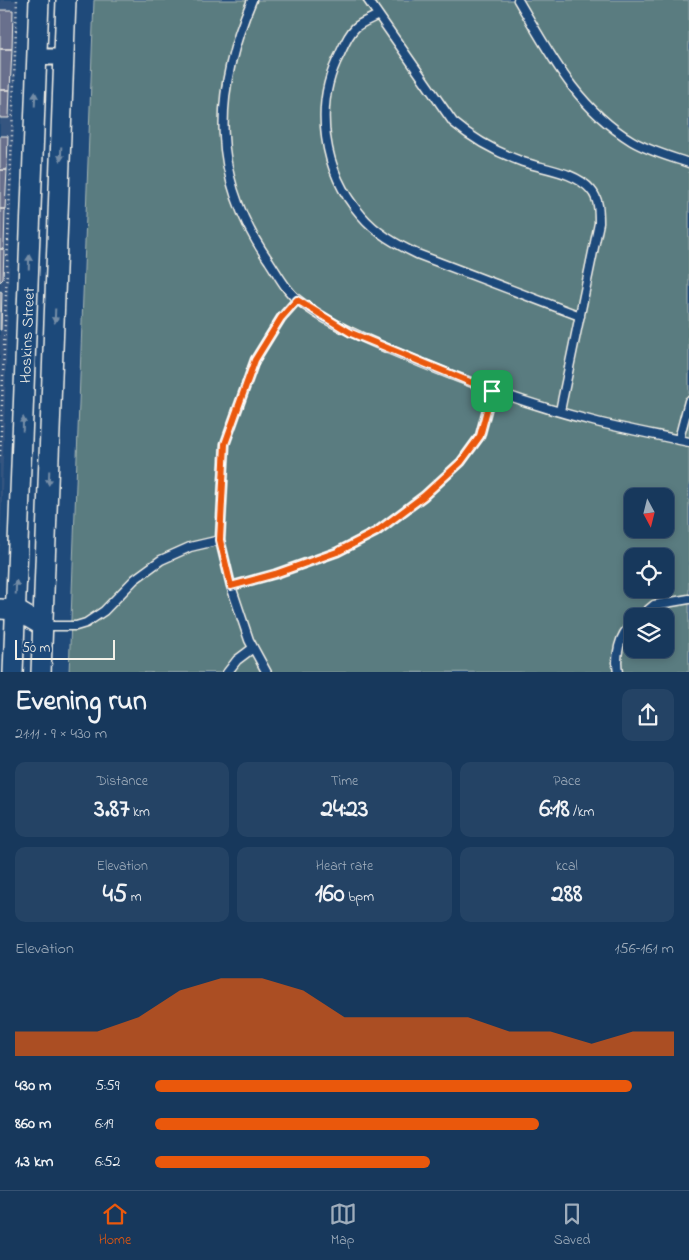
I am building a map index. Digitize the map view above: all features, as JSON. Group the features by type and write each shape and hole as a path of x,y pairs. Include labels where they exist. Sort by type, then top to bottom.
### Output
{"street":[{"name":"Hoskins Street","path":"13,672 7,635 39,0"},
{"name":"Hoskins Street","path":"41,672 66,0"},
{"path":"37,57 64,57"},
{"path":"8,610 43,626"},
{"path":"7,635 43,626"}],"lane":[{"path":"252,0 237,35 228,72 223,111 226,162 239,206 257,244 297,300 351,333 492,391 592,421 689,442"},
{"path":"368,0 453,122 467,134 503,154 573,178 591,189 597,201 599,223 560,411"},
{"path":"518,0 564,78 596,115 633,142 689,163"},
{"path":"378,15 356,27 347,39 333,67 325,101 324,118 328,149 336,175 352,203 374,229 391,242 417,254 580,316"},
{"path":"267,672 253,648 231,586 220,540 225,444 255,360 281,318 297,300"},
{"path":"231,586 275,574 337,552 376,532 424,496 461,462 480,436 492,391"},
{"path":"679,440 689,401"},
{"path":"43,626 76,626 86,623 104,611 135,579 161,560 190,547 220,540"},
{"path":"650,608 654,605 689,599"},
{"path":"618,672 616,660 624,630"},
{"path":"227,672 237,660 253,648"}],"path":[{"path":"0,456 17,0"}],"shaded area":[{"path":"0,0 18,0 0,554"}],"green space":[{"path":"94,0 689,0 689,672 69,672"}],"building":[{"path":"0,10 13,10 12,49 0,49"},
{"path":"0,49 12,49 10,90 0,90"},
{"path":"0,90 10,90 9,118 0,118"},
{"path":"0,136 8,136 7,170 0,170"},
{"path":"0,170 7,170 5,209 0,209"},
{"path":"0,209 5,209 4,249 0,249"},
{"path":"0,249 4,249 3,279 0,282"},
{"path":"0,291 2,292 1,330 0,330"}],"route":[{"path":"297,300 351,333 492,391 480,436 461,462 424,496 376,532 337,552 275,574 231,586 220,540 221,491 225,444 255,360 281,318 297,300"}]}
